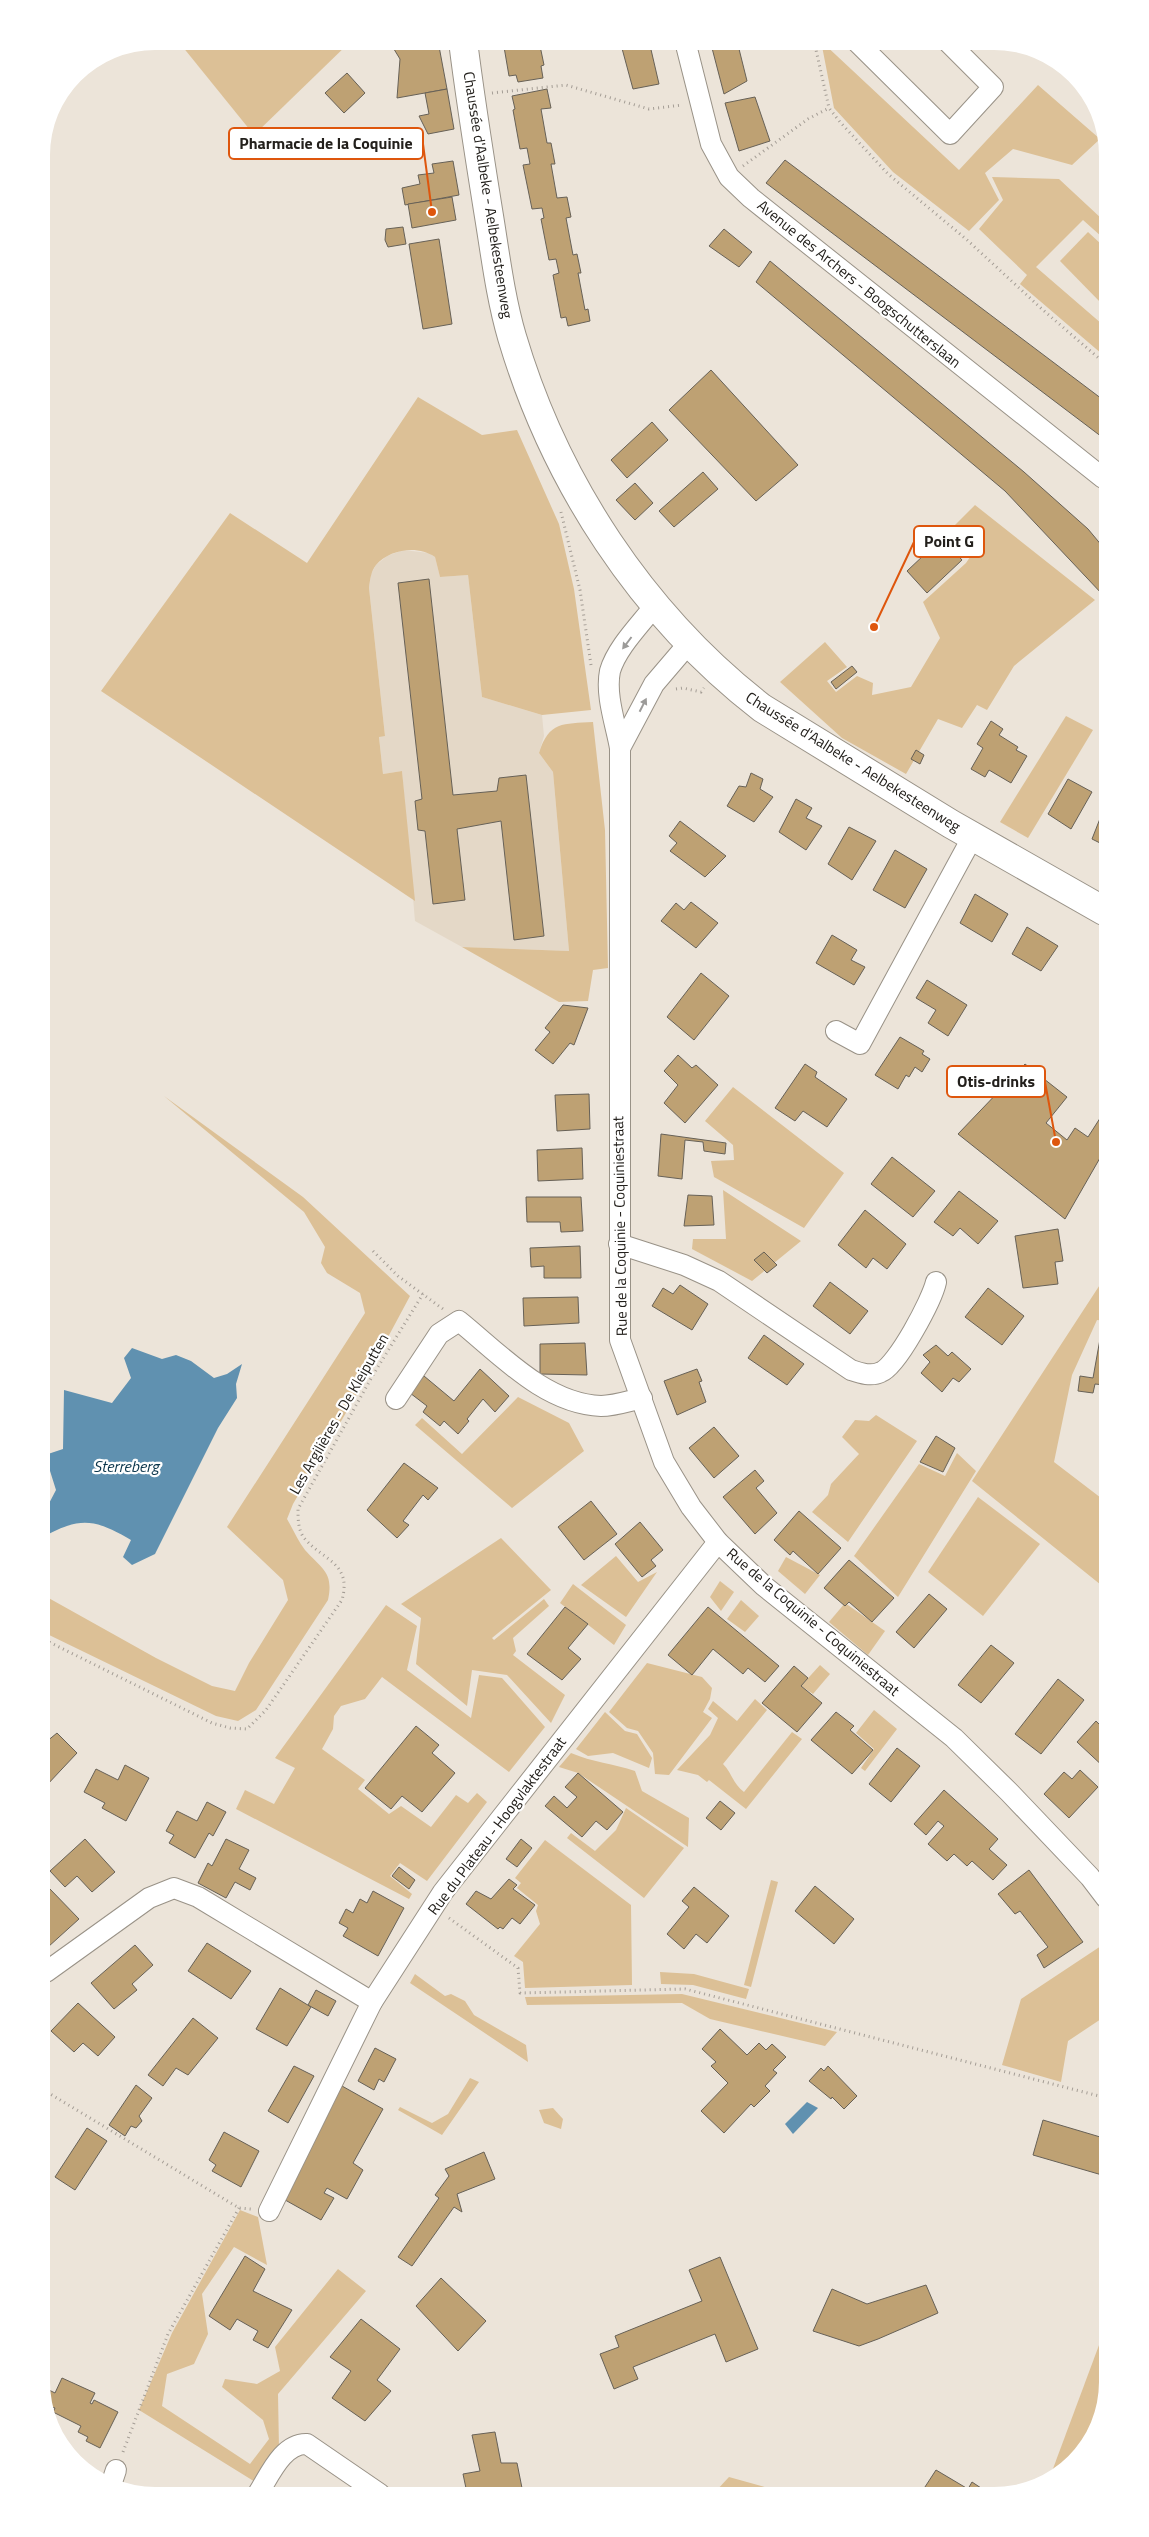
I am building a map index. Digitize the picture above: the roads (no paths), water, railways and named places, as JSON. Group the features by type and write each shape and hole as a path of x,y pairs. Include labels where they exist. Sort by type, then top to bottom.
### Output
{"main road":[{"name":"Chaussée d'Aalbeke - Aelbekesteenweg","path":"464,50 500,290 512,335 534,405 563,464 608,545 689,643 729,682 762,708 973,836 1099,908"}],"street":[{"name":"Avenue des Archers - Boogschutterslaan","path":"687,50 711,144 729,177 759,204 1099,475"},
{"path":"864,50 950,134 993,87 955,50"},
{"name":"Rue de la Coquinie - Coquiniestraat","path":"656,604 619,653 610,671 609,685 620,748 620,1340 664,1462 691,1507 718,1542 764,1586 954,1738 1016,1799 1099,1889"},
{"name":"Rue de la Coquinie - Coquiniestraat","path":"620,748 654,684 689,643"},
{"name":"Chaussée d'Aalbeke - Aelbekesteenweg","path":"836,1031 860,1044 973,836"},
{"path":"619,1244 676,1262 719,1282 851,1370 863,1375 882,1372 894,1362 932,1299 936,1282"},
{"path":"396,1398 439,1334 459,1321 533,1381 570,1400 602,1406 642,1398"},
{"name":"Rue du Plateau - Hoogvlaktestraat","path":"269,2211 372,2002 434,1906 718,1542"},
{"path":"50,1969 149,1898 174,1888 198,1897 372,2002"},
{"path":"262,2487 282,2457 290,2448 299,2444 307,2444 370,2487"}],"water":[{"name":"Sterreberg","path":"132,1348 162,1359 176,1355 191,1361 214,1378 227,1374 242,1364 236,1384 237,1398 218,1428 155,1554 132,1565 123,1557 131,1540 108,1528 89,1523 79,1523 69,1525 50,1534 50,1501 56,1490 50,1471 50,1453 63,1449 64,1390 112,1403 131,1378 124,1358"},
{"path":"807,2102 818,2108 793,2134 785,2124"}],"place":[{"name":"Pharmacie de la Coquinie","path":"432,212"},
{"name":"Point G","path":"874,627"},
{"name":"Otis-drinks","path":"1056,1142"}]}
